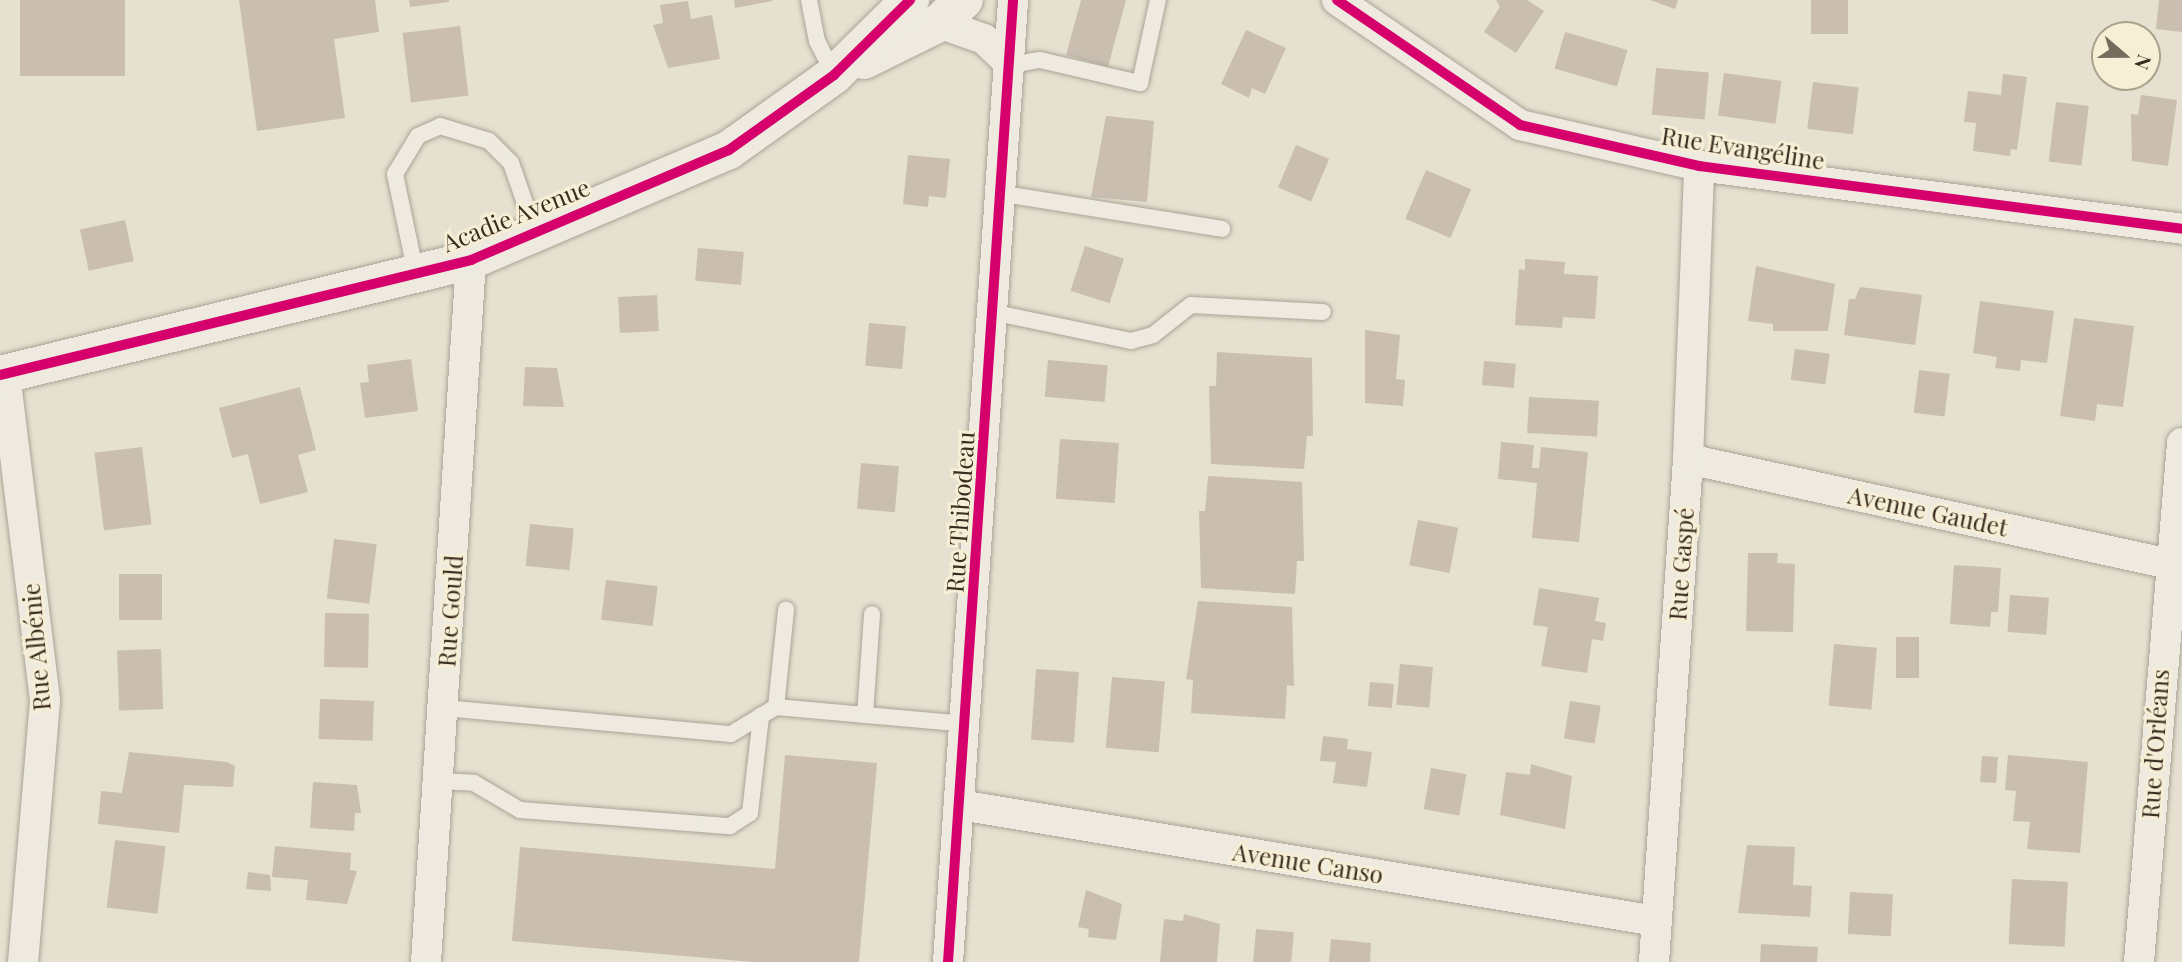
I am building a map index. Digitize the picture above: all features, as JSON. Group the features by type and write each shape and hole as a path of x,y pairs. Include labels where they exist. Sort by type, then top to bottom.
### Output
{"street":[{"name":"Rue Thibodeau","path":"948,962 996,313 1013,0"},
{"name":"Rue Evangéline","path":"1337,0 1520,125 1699,166 2182,229"},
{"name":"Acadie Avenue","path":"2,374 471,260 729,150 834,75 938,8"},
{"path":"938,8 984,39 1011,65"},
{"name":"Rue Gaspé","path":"1654,962 1688,459 1699,166"},
{"name":"Rue Gould","path":"426,962 471,260"},
{"name":"Rue Albénie","path":"2,374 45,701 23,962"},
{"name":"Rue d'Orléans","path":"2139,962 2169,564 2182,443"},
{"name":"Avenue Gaudet","path":"1688,459 2169,564"},
{"name":"Avenue Canso","path":"960,805 1656,921"}],"lane":[{"path":"809,0 817,41 834,75"},
{"path":"1011,65 1040,60 1140,83 1157,0"},
{"path":"416,274 395,174 418,136 440,126 464,128 489,141 511,163 535,232"},
{"path":"1004,194 1222,229"},
{"path":"996,313 1131,341 1153,334 1191,305 1323,312"},
{"path":"776,707 786,610"},
{"path":"865,715 872,614"},
{"path":"444,708 731,734 776,707 966,724"},
{"path":"439,782 474,783 520,810 730,826 750,813 761,716"}],"building":[{"path":"20,0 125,0 125,76 20,76"},
{"path":"239,0 375,0 379,32 334,39 345,118 257,131"},
{"path":"409,0 449,0 449,2 410,7"},
{"path":"734,0 772,0 772,1 735,8"},
{"path":"1081,0 1126,0 1108,67 1066,55"},
{"path":"1496,0 1527,0 1544,11 1516,53 1484,32 1500,7"},
{"path":"1650,0 1678,0 1675,9"},
{"path":"1811,0 1848,0 1848,34 1811,34"},
{"path":"2159,0 2182,0 2182,32 2161,30 2161,21 2157,21"},
{"path":"688,1 691,19 712,15 720,59 668,68 653,25 663,23 660,5"},
{"path":"460,26 469,95 411,103 402,33"},
{"path":"1246,30 1286,48 1265,94 1252,88 1249,98 1221,84"},
{"path":"1565,32 1627,50 1617,86 1555,69"},
{"path":"1656,68 1709,73 1705,119 1652,115"},
{"path":"1724,73 1781,81 1775,124 1718,116"},
{"path":"2003,74 2027,77 2017,150 2011,149 2010,156 1973,151 1976,123 1964,122 1968,91 2001,95"},
{"path":"1813,82 1859,88 1853,134 1807,129"},
{"path":"2141,95 2177,100 2168,166 2132,161 2131,114 2138,115"},
{"path":"2056,102 2089,106 2081,166 2049,162"},
{"path":"1106,116 1154,121 1147,202 1091,197"},
{"path":"1296,145 1329,159 1311,201 1278,187"},
{"path":"908,155 950,159 946,198 929,196 928,207 903,204"},
{"path":"1426,170 1471,189 1450,238 1405,219"},
{"path":"125,220 134,261 89,271 80,230"},
{"path":"1085,246 1124,259 1109,303 1070,291"},
{"path":"698,248 744,252 741,285 695,281"},
{"path":"1525,259 1565,262 1564,274 1598,276 1595,319 1563,317 1562,328 1515,325 1519,269 1525,270"},
{"path":"1756,266 1835,284 1828,331 1773,331 1773,324 1748,321"},
{"path":"1860,287 1922,295 1915,345 1844,335 1849,299 1855,299"},
{"path":"657,295 659,331 620,333 618,297"},
{"path":"1980,301 2054,311 2047,363 2021,360 2020,371 1995,368 1997,357 1973,353"},
{"path":"2074,318 2134,326 2123,407 2097,404 2095,421 2060,416"},
{"path":"869,323 906,326 902,369 865,366"},
{"path":"1365,330 1400,335 1396,379 1405,380 1403,406 1365,403"},
{"path":"1795,349 1830,354 1825,385 1791,380"},
{"path":"1217,352 1312,358 1313,436 1307,436 1304,469 1211,464 1209,386 1216,386"},
{"path":"411,359 418,411 365,418 360,383 369,382 367,365"},
{"path":"1048,360 1108,365 1105,402 1045,397"},
{"path":"1484,361 1516,364 1514,388 1482,385"},
{"path":"525,367 557,368 564,407 523,406"},
{"path":"1919,370 1950,374 1945,416 1914,413"},
{"path":"300,387 316,450 298,455 308,492 260,504 248,454 232,458 219,408"},
{"path":"1529,397 1599,401 1597,437 1527,433"},
{"path":"1060,439 1119,443 1115,503 1056,499"},
{"path":"1501,442 1534,445 1532,468 1539,468 1541,447 1588,452 1579,542 1532,538 1537,483 1498,479"},
{"path":"142,447 152,524 104,530 94,453"},
{"path":"861,463 899,466 895,512 857,509"},
{"path":"1208,476 1302,482 1304,561 1297,561 1295,594 1201,588 1199,511 1205,511"},
{"path":"1418,520 1458,528 1449,573 1409,565"},
{"path":"530,524 574,529 569,570 526,566"},
{"path":"334,539 377,544 369,604 327,599"},
{"path":"1748,553 1778,553 1777,563 1795,564 1793,632 1746,631"},
{"path":"1954,565 2001,568 1998,612 1991,612 1990,627 1950,624"},
{"path":"119,574 162,574 162,620 119,620"},
{"path":"606,580 658,586 653,626 601,620"},
{"path":"1539,588 1599,598 1595,621 1606,623 1603,641 1592,639 1587,673 1541,666 1548,627 1533,625"},
{"path":"2010,595 2049,598 2046,635 2007,632"},
{"path":"1198,601 1292,607 1294,686 1287,685 1285,719 1191,713 1193,680 1186,679"},
{"path":"325,613 369,614 368,668 324,667"},
{"path":"1896,637 1919,637 1919,678 1896,678"},
{"path":"1834,644 1877,648 1871,710 1829,706"},
{"path":"161,649 163,709 119,710 117,651"},
{"path":"1400,664 1433,667 1429,708 1396,705"},
{"path":"1036,669 1079,672 1074,743 1031,740"},
{"path":"1112,677 1165,682 1159,752 1106,748"},
{"path":"1370,682 1394,684 1392,708 1368,706"},
{"path":"320,699 374,701 373,741 319,739"},
{"path":"1570,701 1601,706 1595,743 1564,739"},
{"path":"1323,736 1348,739 1347,749 1372,752 1367,787 1333,783 1336,762 1320,761"},
{"path":"129,752 227,762 235,766 233,787 184,785 179,833 98,824 101,791 122,793"},
{"path":"785,755 877,763 859,962 753,962 512,941 520,847 775,869"},
{"path":"2008,755 2088,762 2080,853 2027,849 2030,822 2013,821 2016,791 2005,790"},
{"path":"1982,756 1998,757 1996,783 1980,782"},
{"path":"1531,764 1572,776 1565,829 1500,815 1506,772 1530,775"},
{"path":"1431,768 1466,774 1459,816 1424,809"},
{"path":"313,782 357,785 361,813 355,813 354,831 310,828"},
{"path":"115,840 166,846 157,914 107,907"},
{"path":"1747,845 1795,847 1793,885 1812,886 1810,917 1738,913"},
{"path":"275,846 351,853 350,870 357,871 347,904 306,900 308,880 272,877"},
{"path":"248,872 270,875 271,891 246,889"},
{"path":"2012,879 2068,882 2065,947 2009,944"},
{"path":"1086,890 1122,904 1116,940 1088,937 1089,929 1078,927"},
{"path":"1850,892 1893,894 1891,936 1848,934"},
{"path":"1184,914 1220,924 1217,962 1160,962 1164,919 1183,921"},
{"path":"1256,929 1294,932 1291,962 1253,962"},
{"path":"1331,939 1371,943 1370,962 1329,962"},
{"path":"1761,944 1818,947 1817,962 1760,962"}],"cycle path":[{"path":"0,375 471,260 729,150 834,75 910,0"},
{"path":"948,962 1013,0"},
{"path":"1337,0 1520,125 1699,166 2182,229"}]}
